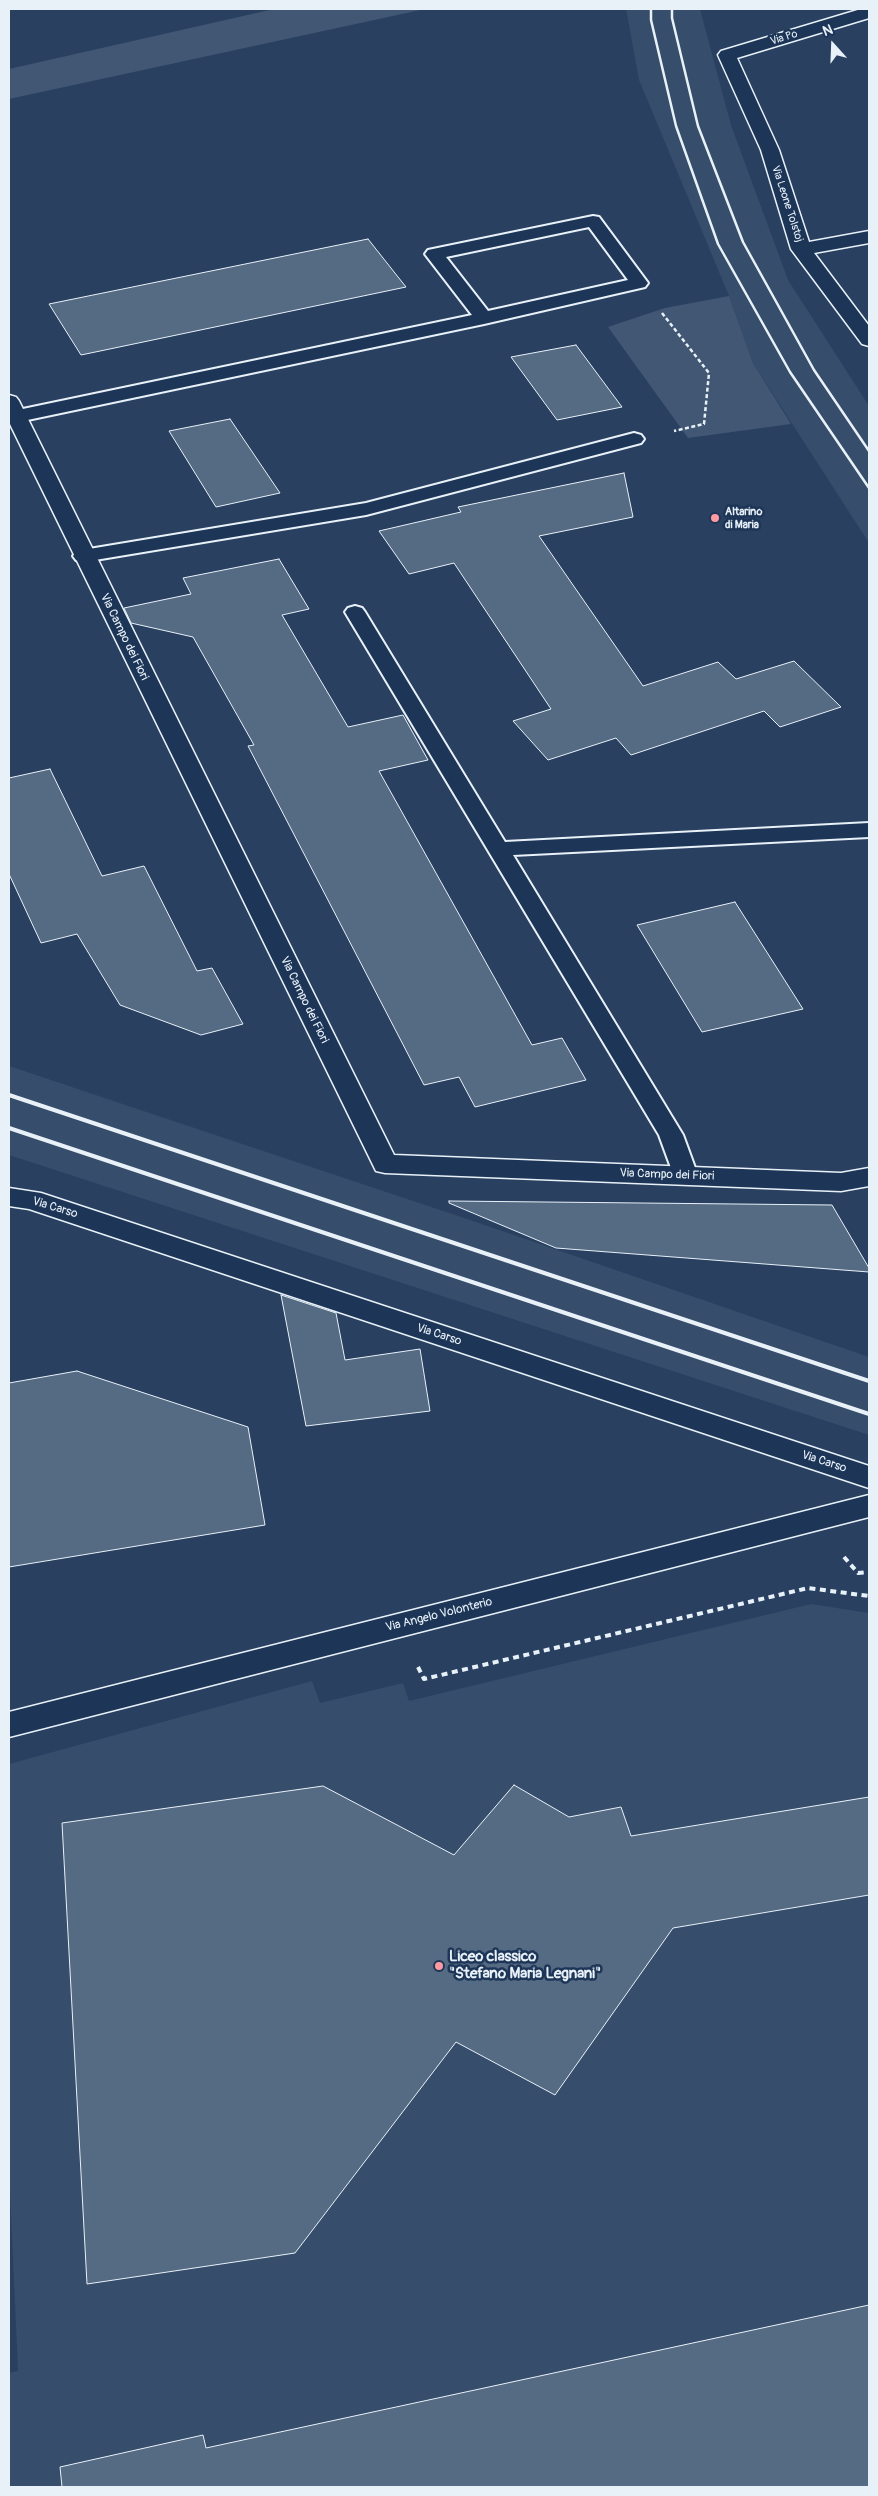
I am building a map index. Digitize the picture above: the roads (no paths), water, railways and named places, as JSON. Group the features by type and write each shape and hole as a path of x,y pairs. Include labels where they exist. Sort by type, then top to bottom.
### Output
{"street":[{"name":"Via Po","path":"727,55 869,12"},
{"name":"Via Leone Tolstoj","path":"727,55 770,150 801,250 869,340"},
{"path":"801,250 869,238"},
{"name":"Via Campo dei Fiori","path":"15,421 84,556 385,1164 841,1182 869,1177"},
{"name":"Via Carso","path":"20,1199 869,1477"},
{"name":"Via Angelo Volonterio","path":"9,1725 869,1506"}],"lane":[{"path":"15,421 484,318 639,283 593,221 434,254 484,318"},
{"path":"84,556 366,509 634,439"},
{"path":"355,612 671,1135 686,1176"},
{"path":"498,849 869,830"}],"railway":[{"path":"651,9 651,20 676,126 718,244 790,372 869,488"},
{"path":"672,9 672,18 698,126 743,242 814,370 869,451"},
{"path":"9,1095 869,1381"},
{"path":"9,1128 869,1414"}],"place":[{"name":"Altarino di Maria","path":"715,518"},
{"name":"Liceo classico \"Stefano Maria Legnani\"","path":"439,1966"}]}
